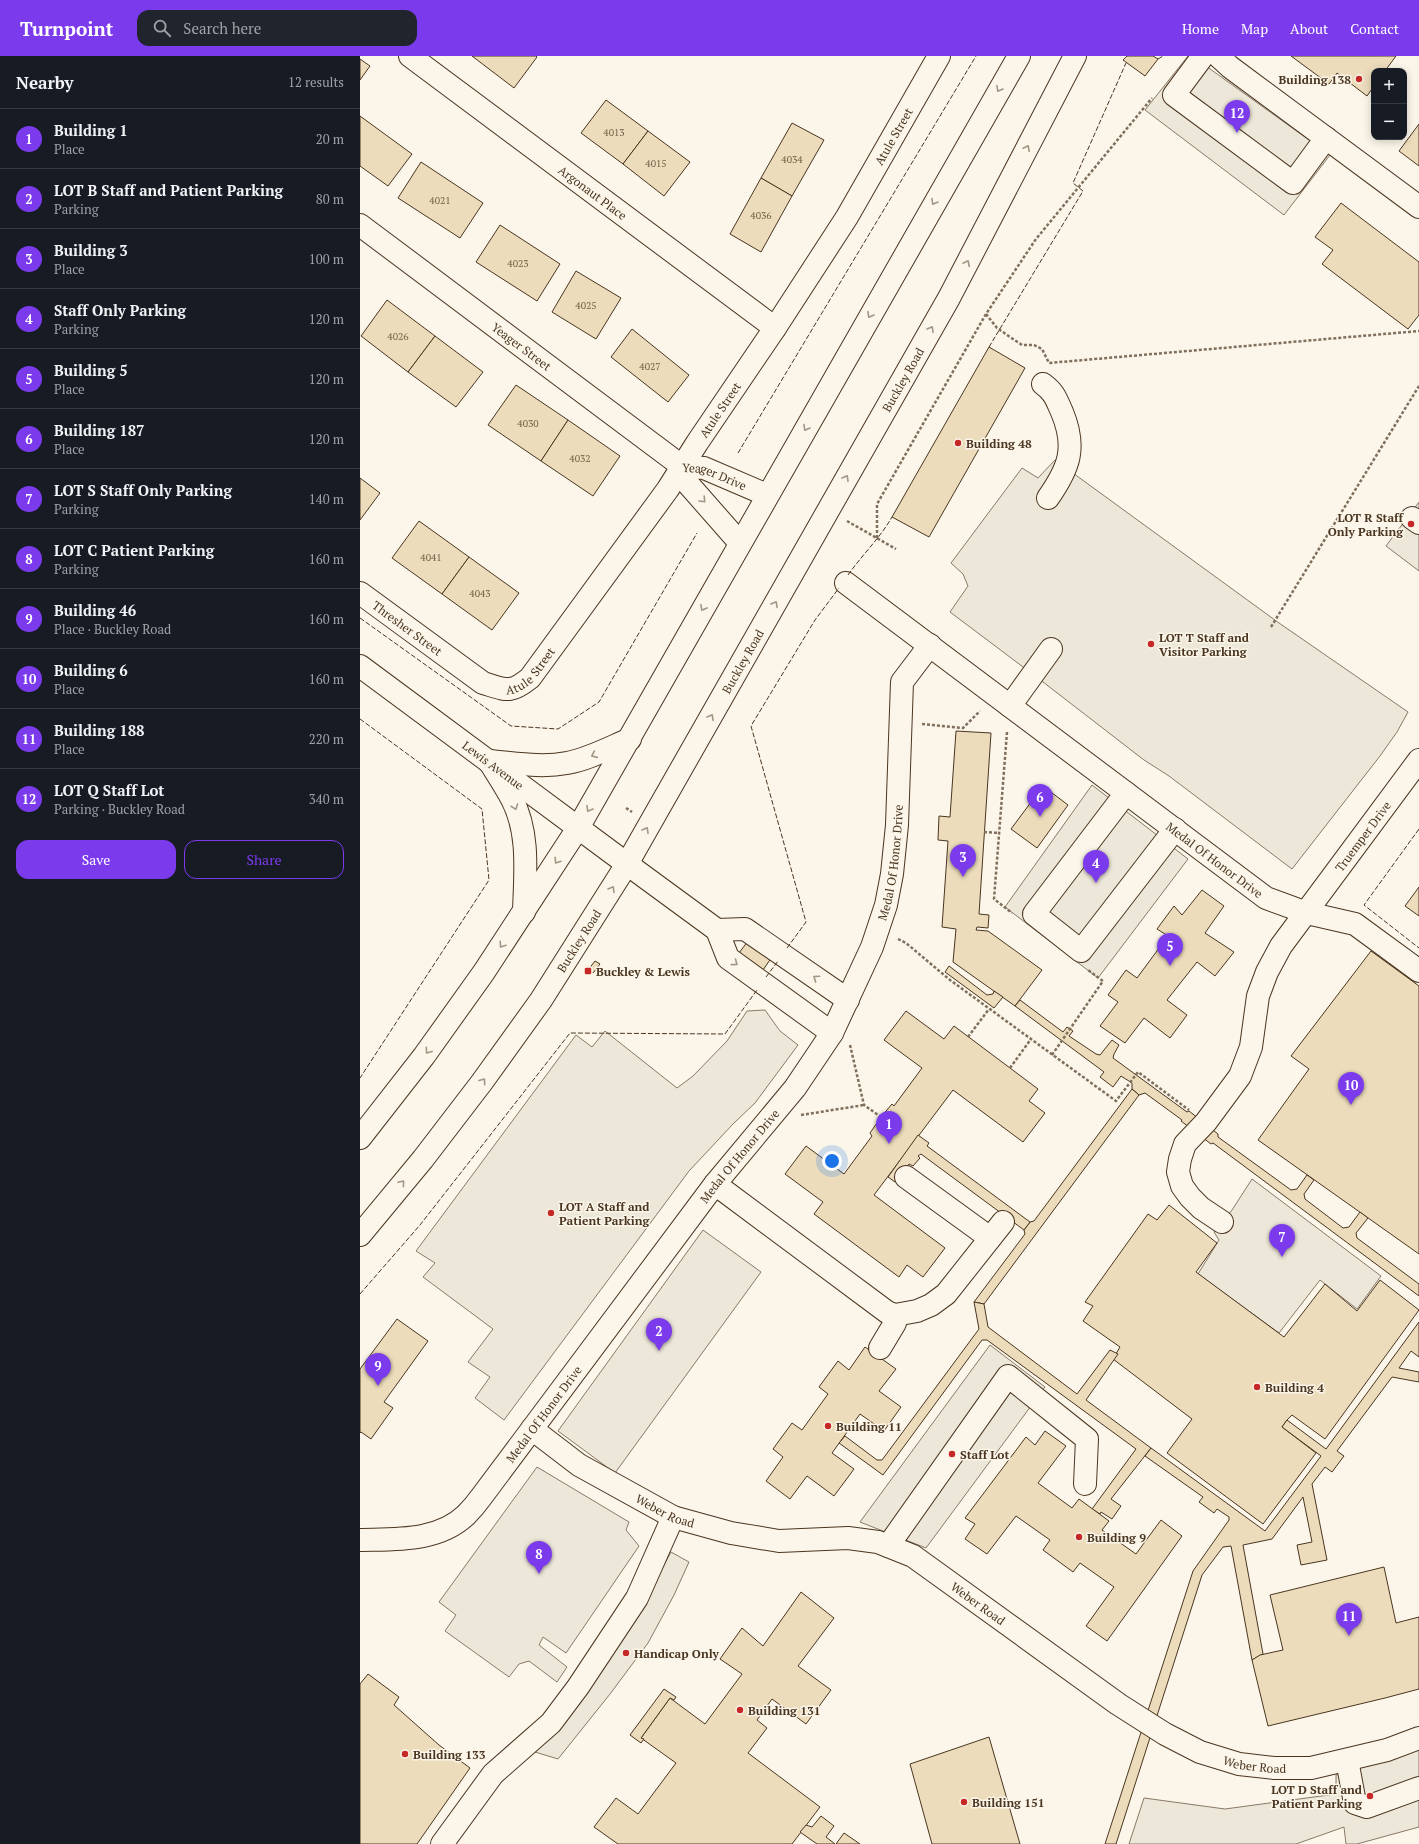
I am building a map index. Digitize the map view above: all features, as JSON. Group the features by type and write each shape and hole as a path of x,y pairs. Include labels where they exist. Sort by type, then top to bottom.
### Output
{"main road":[{"name":"Argonaut Place","path":"410,56 776,328"},
{"name":"Atule Street","path":"454,663 483,683 507,690 518,688 530,678 683,467 697,443 776,328 847,218 939,56"},
{"path":"360,1138 424,1056 524,912 578,828 1019,56"},
{"name":"Buckley Road","path":"360,1234 423,1159 541,1000 627,864 949,298 1075,56"},
{"path":"1203,56 1174,95 1293,183 1326,138"},
{"path":"1218,56 1230,67 1419,207"},
{"name":"Yeager Street","path":"360,225 683,467"},
{"path":"1043,384 1053,392 1068,427 1070,452 1063,477 1048,498"},
{"name":"Yeager Drive","path":"740,543 689,485 683,467 704,468 767,495"},
{"name":"Medal Of Honor Drive","path":"846,583 1266,898 1306,913 1355,924 1419,971"},
{"name":"Thresher Street","path":"360,593 454,663"},
{"name":"Medal Of Honor Drive","path":"360,1540 404,1539 427,1535 456,1523 466,1516 715,1184 795,1088 840,1038 848,1000 872,947 886,906 892,874 898,802 902,682 930,646"},
{"path":"1010,706 1051,648"},
{"name":"Lewis Avenue","path":"360,666 717,930"},
{"path":"490,761 541,766 566,763 586,758 630,739"},
{"name":"Truemper Drive","path":"1222,1222 1201,1208 1182,1186 1178,1172 1180,1159 1185,1144 1206,1122 1240,1076 1250,1047 1258,996 1267,972 1281,946 1419,760"},
{"path":"490,761 513,800 523,828 526,853 524,912"},
{"path":"1126,793 1034,914 1082,951 1175,829"},
{"path":"840,1038 728,958 717,930 745,929 848,1000"},
{"path":"715,1184 887,1312 895,1315 917,1312 931,1305 946,1294 996,1230 906,1177"},
{"path":"880,1348 894,1323 895,1315"},
{"path":"888,1546 1008,1376 1087,1439 1085,1484"},
{"name":"Weber Road","path":"532,1429 579,1465 673,1517 731,1533 779,1541 848,1538 878,1542 913,1556 984,1605 1118,1704 1165,1734 1200,1752 1239,1764 1274,1768 1311,1768 1387,1750 1419,1738"},
{"path":"442,1844 493,1774 551,1723 578,1687 637,1598 673,1517"},
{"path":"1347,1760 1355,1803 1367,1807 1419,1788"}],"path":[{"path":"877,538 878,504 986,314 1036,239 1157,92"},
{"path":"986,314 997,328 1022,345 1034,345 1042,349 1049,363 1419,331"},
{"path":"1271,627 1419,386"},
{"path":"847,521 896,549"},
{"path":"919,720 923,725 963,728 982,708"},
{"path":"1008,727 994,899 1018,917"},
{"path":"626,808 634,813"},
{"path":"984,832 999,833"},
{"path":"893,938 899,939 906,943 927,962 1116,1101 1138,1072 1191,1111"},
{"path":"1052,1055 1103,981 1085,967"},
{"path":"968,1037 989,1008"},
{"path":"840,1038 864,1105 881,1117"},
{"path":"1010,1068 1031,1039"},
{"path":"799,1115 864,1105"}],"shaded area":[{"path":"1188,56 1192,56 1330,155 1284,215 1145,110"},
{"name":"LOT T Staff and Visitor Parking","path":"1055,460 1279,623 1408,712 1397,732 1380,756 1292,869 1169,776 1144,760 950,612 968,586 963,574 951,563 1022,468 1038,478"},
{"name":"LOT R Staff Only Parking","path":"1419,502 1419,571 1386,546"},
{"path":"1092,785 1188,859 1098,978 1005,907"},
{"name":"LOT A Staff and Patient Parking","path":"765,1010 780,1031 798,1045 755,1103 689,1171 504,1420 475,1398 490,1377 468,1362 493,1329 423,1277 435,1263 416,1251 576,1035 592,1047 605,1031 677,1088 693,1076 727,1041 747,1011"},
{"path":"1252,1179 1381,1276 1357,1309 1320,1280 1279,1333 1198,1274 1219,1240 1214,1232 1232,1210"},
{"path":"703,1230 761,1272 615,1473 558,1431"},
{"name":"Staff Lot","path":"990,1345 1045,1387 926,1548 860,1522"},
{"path":"537,1467 629,1522 626,1530 639,1546 566,1653 543,1637 539,1645 567,1667 557,1682 529,1661 519,1664 509,1677 445,1631 456,1615 439,1602"},
{"name":"Handicap Only","path":"671,1552 689,1562 674,1595 648,1643 610,1694 558,1759 535,1752 565,1717 638,1613"},
{"name":"LOT D Staff and Patient Parking","path":"1419,1750 1419,1827 1357,1844 1346,1844 1344,1827 1296,1844 1129,1844 1144,1798 1225,1809 1336,1794 1336,1775"}],"building":[{"path":"472,56 536,56 537,57 514,88"},
{"path":"1127,56 1153,56 1158,59 1145,76 1123,60"},
{"name":"Building 138","path":"1291,56 1396,56 1387,68 1371,68 1371,90 1367,96 1337,73 1329,84"},
{"path":"360,59 370,66 360,80"},
{"path":"606,100 648,131 623,164 581,133"},
{"path":"360,116 412,154 388,186 360,166"},
{"path":"792,123 824,140 792,196 761,178"},
{"path":"1419,124 1419,166 1399,151"},
{"path":"648,131 690,162 664,196 623,164"},
{"path":"421,162 483,203 460,238 398,198"},
{"path":"761,178 792,196 761,252 730,234"},
{"path":"1341,203 1419,262 1419,315 1408,329 1322,264 1333,250 1315,237"},
{"path":"500,225 560,264 537,301 476,262"},
{"path":"576,271 621,298 596,339 552,312"},
{"path":"387,300 435,336 408,372 361,336"},
{"path":"632,329 689,375 668,402 611,357"},
{"path":"435,336 483,372 456,407 408,372"},
{"name":"Building 48","path":"989,347 1025,368 929,537 892,517"},
{"path":"516,385 568,420 541,461 488,425"},
{"path":"568,420 620,456 593,496 541,461"},
{"path":"360,478 380,493 360,520"},
{"path":"419,521 469,557 442,594 392,558"},
{"path":"469,557 519,593 492,630 442,594"},
{"path":"956,731 991,733 979,914 989,915 988,928 977,927 976,930 988,931 1042,970 1015,1006 953,962 956,929 942,927 948,841 938,840 939,816 950,817"},
{"path":"1043,786 1068,805 1037,848 1011,829"},
{"path":"1419,887 1419,916 1405,906"},
{"path":"1202,890 1224,906 1205,933 1234,952 1215,976 1197,962 1167,1000 1187,1015 1170,1038 1144,1018 1125,1043 1100,1026 1118,1002 1108,995 1126,970 1137,978 1168,936 1157,929 1174,906 1182,915"},
{"path":"751,937 774,954 763,970 739,953"},
{"path":"1371,951 1419,986 1419,1254 1258,1140 1309,1069 1291,1056"},
{"path":"595,961 600,964 593,973 588,970"},
{"path":"949,966 987,995 993,994 994,991 1003,997 994,1008 945,972"},
{"path":"1020,1000 1063,1032 1067,1027 1073,1031 1069,1036 1096,1054 1100,1055 1112,1040 1119,1045 1113,1058 1187,1112 1189,1111 1218,1134 1218,1137 1291,1190 1297,1189 1307,1175 1314,1180 1304,1194 1305,1199 1343,1228 1349,1227 1360,1212 1368,1218 1356,1233 1357,1238 1419,1284 1419,1296 1213,1143 1211,1144 1181,1121 1182,1120 1145,1093 1139,1095 1132,1089 1132,1083 1121,1076 1113,1087 1100,1077 1104,1072 1015,1006"},
{"path":"906,1011 944,1039 954,1026 1038,1089 1029,1101 1045,1113 1023,1142 953,1090 874,1195 945,1248 923,1277 907,1265 899,1277 814,1214 823,1202 785,1174 806,1146 844,1174 872,1136 870,1133 881,1117 892,1104 894,1106 922,1068 884,1040"},
{"path":"1132,1089 1139,1095 984,1304 974,1302 1025,1234 1024,1230 1030,1222 1034,1221"},
{"path":"918,1135 929,1143 927,1146 1030,1222 1024,1230 921,1154 918,1156 920,1158 913,1166 909,1164 895,1182 888,1177"},
{"name":"Building 4","path":"1169,1205 1217,1243 1196,1272 1284,1337 1325,1284 1357,1311 1380,1280 1419,1310 1325,1439 1292,1415 1287,1420 1282,1427 1316,1453 1263,1524 1167,1453 1192,1419 1113,1359 1120,1347 1083,1321 1093,1306 1085,1302 1148,1214 1157,1220"},
{"path":"974,1302 984,1304 988,1327 1077,1394 1110,1350 1118,1354 1086,1400 1151,1448 1111,1499 1121,1506 1112,1519 1101,1512 1100,1514 1092,1509 1136,1449 987,1340 982,1340 883,1475 839,1443 845,1436 877,1460 882,1460 979,1329"},
{"path":"397,1319 428,1341 384,1402 393,1408 371,1439 361,1432 360,1433 360,1369"},
{"path":"1419,1322 1419,1357 1411,1351 1399,1368 1419,1372 1419,1382 1392,1377 1337,1451 1344,1456 1332,1472 1325,1467 1312,1484 1327,1560 1301,1565 1297,1545 1312,1542 1303,1497 1272,1539 1243,1545 1263,1654 1252,1660 1231,1546 1223,1547 1202,1575 1116,1844 1105,1844 1193,1571 1229,1520 1229,1517 1217,1509 1214,1513 1199,1502 1203,1497 1145,1456 1151,1448 1265,1531 1321,1456 1282,1427 1287,1420 1326,1449"},
{"name":"Building 11","path":"865,1347 896,1369 879,1391 901,1407 884,1431 860,1414 832,1453 854,1469 834,1496 807,1476 790,1499 766,1481 783,1457 773,1449 792,1423 802,1430 828,1394 819,1387 838,1361 849,1370"},
{"name":"Building 9","path":"1045,1431 1066,1446 1038,1483 1072,1508 1079,1499 1109,1521 1102,1530 1136,1554 1161,1520 1182,1536 1107,1641 1086,1626 1114,1587 1080,1563 1073,1572 1043,1550 1050,1540 1016,1516 987,1554 965,1539 975,1524 965,1518 1026,1437 1035,1445"},
{"path":"1384,1567 1396,1623 1419,1617 1419,1689 1268,1726 1252,1660 1260,1655 1283,1650 1270,1595"},
{"name":"Building 131","path":"801,1592 834,1618 798,1666 831,1690 806,1724 772,1699 757,1720 767,1728 748,1753 820,1807 792,1844 618,1844 594,1827 616,1798 638,1814 676,1763 641,1738 670,1698 705,1724 742,1674 720,1659 742,1628 763,1646"},
{"name":"Building 133","path":"368,1674 399,1697 394,1705 439,1745 470,1768 417,1844 360,1844 360,1684"},
{"path":"664,1689 676,1697 674,1700 670,1698 641,1738 644,1739 641,1743 630,1735"},
{"name":"Building 151","path":"989,1737 1020,1844 932,1844 910,1764"},
{"path":"821,1816 834,1826 826,1837 835,1844 817,1844 800,1832 806,1825 812,1827"},
{"path":"844,1833 860,1844 836,1844"}],"fence":[{"path":"738,453 976,56"},
{"path":"1158,59 1163,56"},
{"path":"989,347 1083,191 1073,183 1126,63"},
{"path":"848,575 892,517"},
{"path":"360,618 511,726 558,729 599,702 697,533"},
{"path":"787,948 806,922 751,726 815,620 839,588"},
{"path":"360,719 482,809 489,880 360,1078"},
{"path":"1419,829 1364,905 1419,948"},
{"path":"766,977 778,961"},
{"path":"360,1294 420,1225 570,1033 725,1034 757,990"}],"place":[{"name":"Building 138","path":"1359,79"},
{"name":"LOT Q Staff Lot","path":"1237,133"},
{"name":"Building 48","path":"958,443"},
{"name":"LOT R Staff Only Parking","path":"1411,524"},
{"name":"LOT T Staff and Visitor Parking","path":"1151,644"},
{"name":"Building 187","path":"1040,817"},
{"name":"Building 3","path":"963,877"},
{"name":"Staff Only Parking","path":"1096,883"},
{"name":"Building 5","path":"1170,966"},
{"name":"Buckley & Lewis","path":"588,971"},
{"name":"Building 6","path":"1351,1105"},
{"name":"Building 1","path":"889,1144"},
{"name":"LOT A Staff and Patient Parking","path":"551,1213"},
{"name":"LOT S Staff Only Parking","path":"1282,1257"},
{"name":"LOT B Staff and Patient Parking","path":"659,1351"},
{"name":"Building 46","path":"378,1386"},
{"name":"Building 4","path":"1257,1387"},
{"name":"Building 11","path":"828,1426"},
{"name":"Staff Lot","path":"952,1454"},
{"name":"Building 9","path":"1079,1537"},
{"name":"LOT C Patient Parking","path":"539,1574"},
{"name":"Building 188","path":"1349,1636"},
{"name":"Handicap Only","path":"626,1653"},
{"name":"Building 131","path":"740,1710"},
{"name":"Building 133","path":"405,1754"},
{"name":"LOT D Staff and Patient Parking","path":"1370,1796"},
{"name":"Building 151","path":"964,1802"}]}
